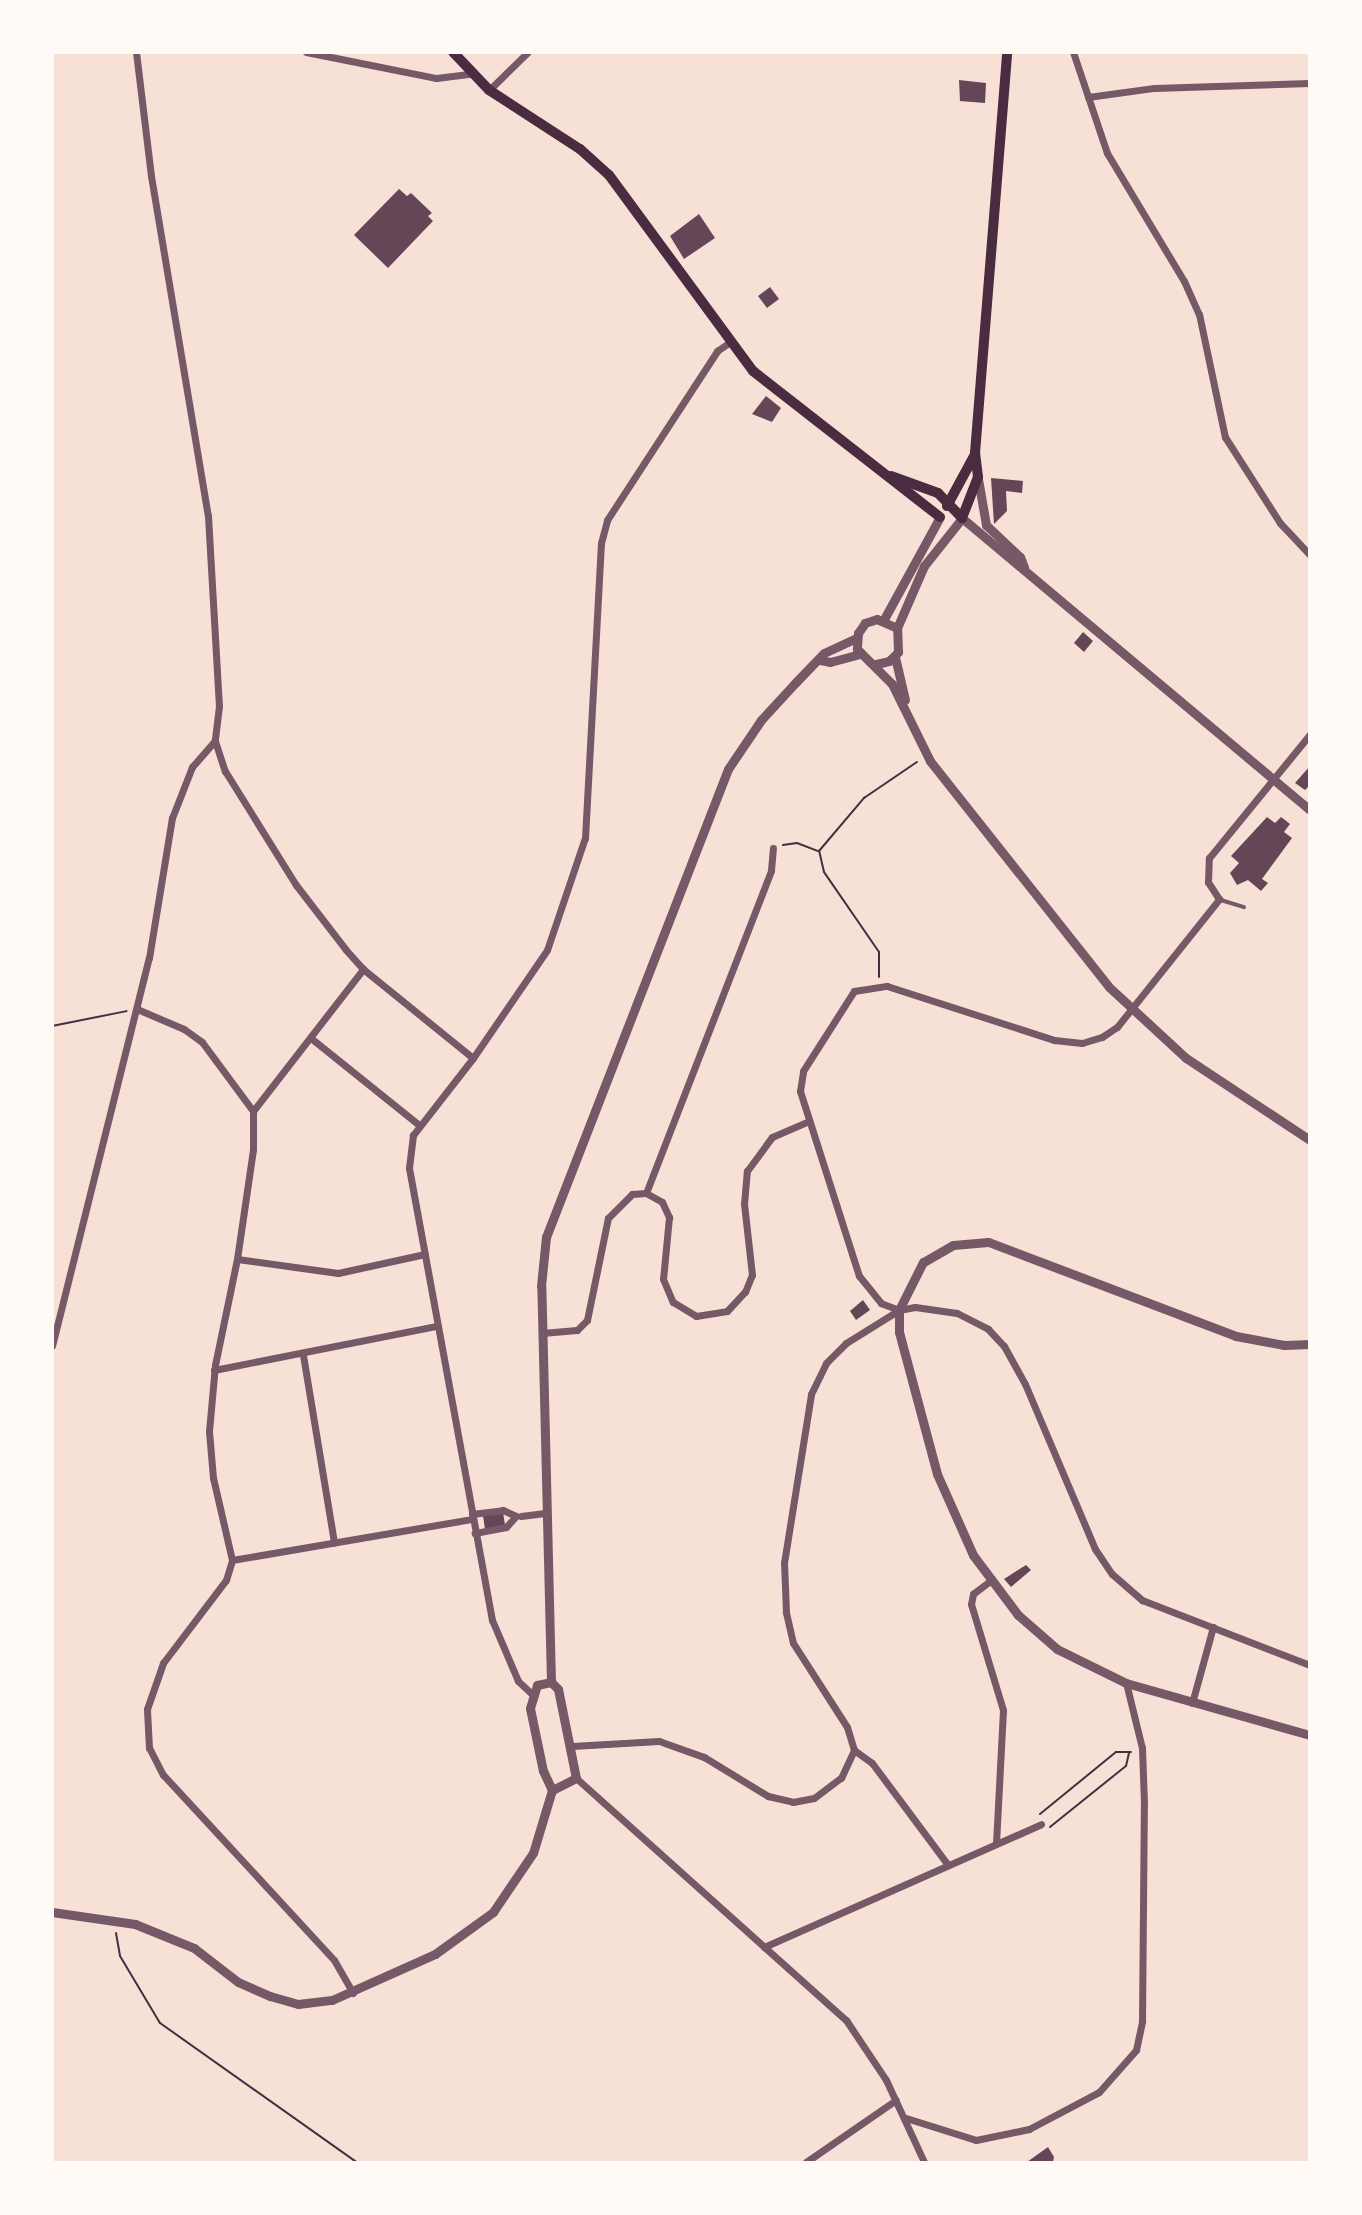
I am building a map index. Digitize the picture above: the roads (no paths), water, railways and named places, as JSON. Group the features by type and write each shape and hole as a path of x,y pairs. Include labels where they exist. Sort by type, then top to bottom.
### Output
{"main road":[{"path":"453,52 489,90 580,149 609,175 730,342 777,392 940,517 962,518"},
{"path":"962,518 978,477 975,453 1007,52"},
{"path":"940,517 975,453"},
{"path":"884,473 932,489 950,502 962,518"}],"street":[{"path":"136,52 151,176 208,516 219,706 215,741 225,771 296,885 363,969 473,1058"},
{"path":"306,52 436,78 471,74"},
{"path":"489,90 528,52"},
{"path":"1073,52 1112,163 1184,281 1199,314 1225,437 1280,523 1310,555"},
{"path":"1088,96 1154,88 1310,83"},
{"path":"52,1912 115,1921 194,1948 238,1982 270,1996 298,2004 353,1993 460,1940 493,1912 533,1853 552,1790 543,1771 531,1693 518,1681 502,1651 475,1533 409,1168 409,1146 419,1125 473,1058 547,950 585,838 601,543 607,520 717,351 730,342"},
{"path":"978,477 986,525 1020,557 1025,568"},
{"path":"883,621 940,517"},
{"path":"905,709 895,657 900,646 897,628 924,566 962,518 1025,568 1310,810"},
{"path":"897,628 883,621 865,623 856,638 824,653 761,720 722,784 546,1237 542,1333 551,1682 558,1689 572,1746 576,1778 846,2020 866,2045 906,2118 923,2160 912,2162"},
{"path":"856,638 860,654 876,664 905,709 927,755 1129,1010 1186,1058 1310,1140"},
{"path":"820,660 830,662 860,654"},
{"path":"876,664 895,657"},
{"path":"1310,734 1209,858 1208,882 1219,899 1129,1010 1102,1037 1082,1043 1054,1040 879,985 854,991 803,1071 800,1091 859,1276 881,1303 899,1310 948,1311 988,1329 1004,1346 1026,1384 1095,1549 1112,1574 1142,1600 1310,1665"},
{"path":"52,1346 137,1009 172,818 192,767 215,741"},
{"path":"646,1193 771,870 773,848"},
{"path":"253,1111 312,1039 363,969"},
{"path":"137,1009 184,1029 202,1042 253,1111 253,1149 237,1259 214,1370 209,1431 213,1478 232,1560 226,1580 163,1663 147,1709 149,1748 163,1775 334,1959 353,1993"},
{"path":"312,1039 419,1125"},
{"path":"542,1333 577,1330 587,1320 608,1217 619,1202 646,1193 662,1202 669,1217 663,1279 673,1303 696,1316 727,1311 746,1292 752,1275 744,1204 747,1171 772,1137 809,1121"},
{"path":"1310,1344 1284,1345 1236,1336 988,1242 953,1245 930,1256 912,1275 899,1310 899,1332 936,1474 960,1530 990,1581 1018,1615 1057,1649 1126,1683 1310,1735"},
{"path":"237,1259 338,1273 425,1254"},
{"path":"899,1310 846,1343 826,1363 811,1394 785,1563 786,1612 793,1643 847,1727 854,1750 872,1763 948,1864"},
{"path":"214,1370 303,1355 437,1326"},
{"path":"303,1355 334,1542"},
{"path":"232,1560 503,1510 516,1516 506,1527 475,1533"},
{"path":"521,1516 547,1513"},
{"path":"990,1581 973,1594 971,1604 1003,1710 996,1842"},
{"path":"1192,1703 1213,1627"},
{"path":"531,1693 537,1685 551,1682"},
{"path":"906,2118 975,2140 1028,2129 1099,2092 1136,2050 1142,2021 1144,1803 1142,1748 1126,1683"},
{"path":"572,1746 659,1741 704,1757 768,1796 793,1802 814,1798 832,1788 854,1750"},
{"path":"552,1790 576,1778"},
{"path":"764,1947 1041,1824"},
{"path":"806,2162 896,2100"}],"lane":[{"path":"1219,899 1244,906"}]}
